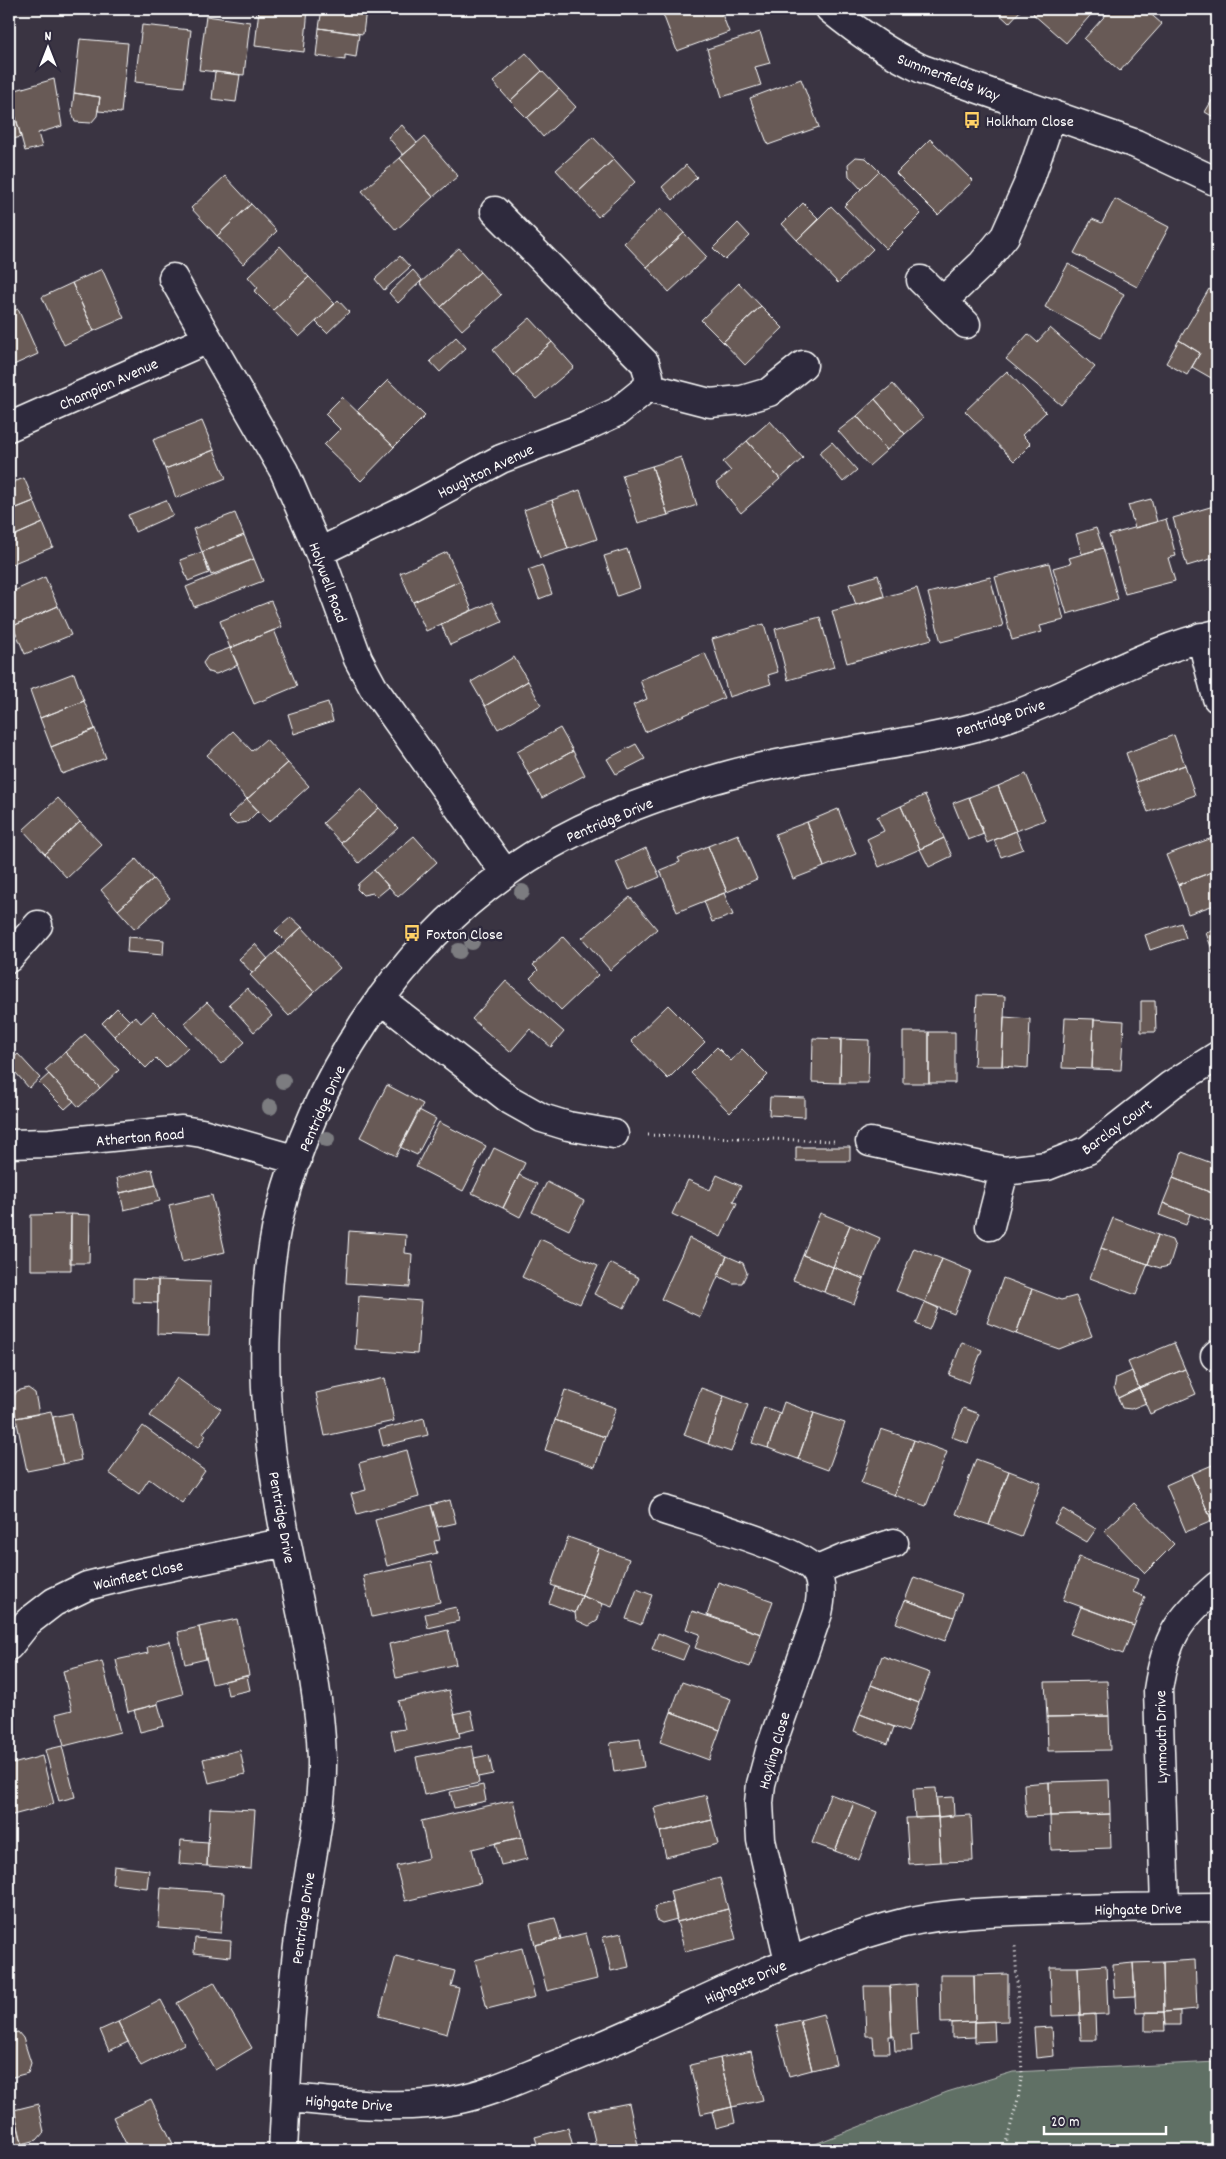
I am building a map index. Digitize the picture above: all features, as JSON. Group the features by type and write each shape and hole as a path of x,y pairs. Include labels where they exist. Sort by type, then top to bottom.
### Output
{"street":[{"name":"Summerfields Way","path":"830,9 855,30 893,55 922,69 1136,144 1217,182"},
{"path":"943,301 982,264 1005,236 1029,182 1052,114"},
{"path":"495,211 645,363 649,376 648,387 710,403 742,400 769,392 803,365"},
{"name":"Holywell Road","path":"173,278 284,471 319,552 352,643 373,687 505,873"},
{"path":"921,280 966,324"},
{"name":"Champion Avenue","path":"9,427 208,339"},
{"name":"Houghton Avenue","path":"319,552 406,510 501,459 587,426 616,412 648,387"},
{"path":"1209,636 1217,698"},
{"name":"Pentridge Drive","path":"283,2150 291,1999 317,1819 322,1764 319,1721 310,1653 286,1542 270,1444 267,1409 266,1328 270,1270 280,1212 297,1160 322,1098 343,1058 380,999 431,938 505,873 561,839 595,823 659,798 728,776 804,758 946,735 998,721 1209,636"},
{"path":"9,958 38,925"},
{"path":"380,999 510,1100 542,1118 568,1126 614,1134"},
{"name":"Barclay Court","path":"870,1142 1004,1171 1047,1166 1088,1150 1171,1085 1217,1056"},
{"name":"Atherton Road","path":"9,1144 67,1142 182,1130 238,1142 297,1160"},
{"path":"990,1226 1004,1171"},
{"path":"664,1510 777,1548 804,1561 815,1571 843,1559 894,1543"},
{"name":"Wainfleet Close","path":"9,1646 28,1622 54,1602 87,1586 286,1542"},
{"name":"Hayling Close","path":"789,1961 761,1840 758,1803 771,1747 822,1599 815,1571"},
{"name":"Lynmouth Drive","path":"1165,1907 1158,1690 1163,1658 1175,1630 1196,1604 1217,1586"},
{"name":"Highgate Drive","path":"286,2098 379,2106 420,2104 464,2098 482,2093 583,2055 747,1978 789,1961 890,1926 957,1914 1217,1907"}],"path":[{"path":"614,1134 870,1142"},
{"path":"1004,2150 1018,2099 1022,2073 1013,1911"}],"green space":[{"path":"1217,2062 1217,2150 800,2150 947,2092 1013,2072"}],"building":[{"path":"259,9 308,9 304,52 255,46"},
{"path":"322,9 366,9 363,34 319,28"},
{"path":"661,9 720,9 729,32 677,51"},
{"path":"994,9 1022,9 1009,23"},
{"path":"1037,9 1096,9 1066,43 1033,14"},
{"path":"1111,9 1145,9 1162,24 1120,71 1084,39"},
{"path":"206,16 250,22 244,75 199,70"},
{"path":"142,25 191,30 184,87 135,82"},
{"path":"319,28 359,34 356,57 345,55 345,60 316,56"},
{"path":"760,32 770,63 755,67 761,85 722,97 707,49"},
{"path":"80,39 128,43 121,113 98,111 100,97 74,93"},
{"path":"526,53 542,71 510,101 493,82"},
{"path":"542,71 559,89 527,118 510,101"},
{"path":"215,72 240,75 236,102 212,99"},
{"path":"54,79 62,126 38,133 42,147 25,151 9,92"},
{"path":"801,79 819,127 768,145 750,98"},
{"path":"559,89 576,107 543,137 527,118"},
{"path":"1217,92 1217,119 1205,112"},
{"path":"74,93 100,97 97,116 91,123 75,122 72,112"},
{"path":"9,94 21,137 9,140"},
{"path":"402,125 417,143 403,155 388,137"},
{"path":"424,137 458,176 433,197 400,158"},
{"path":"593,137 614,159 577,193 556,170"},
{"path":"930,139 973,181 938,215 896,173"},
{"path":"856,157 866,158 879,171 861,189 849,176 848,164"},
{"path":"400,158 433,197 396,230 362,191"},
{"path":"614,159 635,182 598,217 577,193"},
{"path":"686,165 697,177 673,200 662,187"},
{"path":"879,171 921,214 886,249 844,206"},
{"path":"225,176 251,204 217,236 191,208"},
{"path":"1115,199 1169,227 1137,287 1074,253 1092,219 1102,223"},
{"path":"803,203 819,219 797,240 782,224"},
{"path":"251,204 277,231 243,264 217,236"},
{"path":"831,206 873,249 838,283 797,240"},
{"path":"661,208 684,233 647,267 624,243"},
{"path":"738,223 750,236 725,260 713,248"},
{"path":"684,233 707,257 669,292 647,267"},
{"path":"280,246 309,277 273,310 254,291 258,288 248,277"},
{"path":"459,248 480,272 441,307 420,283"},
{"path":"400,256 410,267 384,290 375,279"},
{"path":"1068,264 1124,294 1101,338 1045,307"},
{"path":"102,269 124,318 94,331 72,283"},
{"path":"413,270 422,280 398,303 389,293"},
{"path":"480,272 501,295 462,330 441,307"},
{"path":"309,277 335,304 299,337 273,310"},
{"path":"72,283 94,331 64,345 42,297"},
{"path":"739,283 761,306 723,342 701,320"},
{"path":"1209,289 1217,294 1217,371 1213,379 1192,367 1200,353 1179,340"},
{"path":"338,300 349,312 327,333 316,322"},
{"path":"761,306 783,328 745,365 723,342"},
{"path":"18,309 38,354 9,367 9,313"},
{"path":"530,318 552,342 514,375 493,350"},
{"path":"1050,328 1095,367 1061,405 1006,359 1028,334 1037,342"},
{"path":"456,337 466,348 440,372 430,361"},
{"path":"1179,340 1200,353 1187,375 1166,363"},
{"path":"552,342 574,367 536,399 514,375"},
{"path":"1007,371 1046,412 1022,435 1031,444 1014,461 965,411"},
{"path":"388,380 425,416 394,447 357,411"},
{"path":"893,384 923,418 905,434 875,399"},
{"path":"342,397 394,447 361,481 324,445 340,429 325,414"},
{"path":"875,399 905,434 887,450 857,416"},
{"path":"857,416 887,450 869,466 838,431"},
{"path":"202,421 214,450 165,469 153,440"},
{"path":"770,421 803,458 780,479 747,441"},
{"path":"747,441 780,479 741,513 716,483 731,471 723,462"},
{"path":"832,442 857,470 843,482 819,453"},
{"path":"214,450 226,478 176,498 165,469"},
{"path":"681,457 697,505 668,515 652,466"},
{"path":"652,466 668,515 638,523 622,475"},
{"path":"24,478 34,501 9,511 9,484"},
{"path":"580,490 597,539 568,549 552,500"},
{"path":"1151,499 1157,522 1135,528 1128,505"},
{"path":"166,500 173,515 135,532 128,515"},
{"path":"552,500 568,549 540,558 524,510"},
{"path":"34,501 43,523 9,538 9,511"},
{"path":"1217,505 1217,557 1187,566 1173,518"},
{"path":"235,513 244,535 202,552 193,529"},
{"path":"1166,519 1176,556 1168,558 1175,581 1125,594 1109,535"},
{"path":"43,523 53,547 9,565 9,538"},
{"path":"1096,528 1103,548 1082,554 1076,534"},
{"path":"244,535 254,559 211,575 202,552"},
{"path":"1103,548 1118,599 1067,614 1053,568 1071,563 1069,558"},
{"path":"627,549 640,588 617,596 604,556"},
{"path":"202,552 209,573 188,581 180,560"},
{"path":"447,552 460,581 413,602 400,573"},
{"path":"254,559 263,581 194,607 186,587"},
{"path":"1049,563 1064,620 1040,626 1042,632 1012,640 995,577"},
{"path":"542,565 552,594 539,599 528,570"},
{"path":"878,575 884,596 856,605 849,584"},
{"path":"45,577 58,606 13,626 9,617 9,593"},
{"path":"990,577 1003,626 941,642 928,593"},
{"path":"460,581 472,610 426,631 413,602"},
{"path":"917,588 932,639 847,663 832,611"},
{"path":"271,601 282,627 230,648 220,621"},
{"path":"492,602 502,622 450,645 441,624"},
{"path":"58,606 71,635 25,654 13,626"},
{"path":"820,617 834,667 788,680 775,629"},
{"path":"764,624 778,672 768,675 771,684 729,697 712,639"},
{"path":"274,630 297,686 254,704 230,648"},
{"path":"230,648 238,665 216,674 208,672 203,663 208,656"},
{"path":"705,653 724,698 645,732 633,705 647,699 640,680"},
{"path":"514,657 528,681 485,706 471,682"},
{"path":"74,673 84,701 40,718 30,690"},
{"path":"528,681 541,705 498,729 485,706"},
{"path":"84,701 95,729 51,747 40,718"},
{"path":"328,702 333,721 294,734 288,714"},
{"path":"560,728 573,751 529,775 517,752"},
{"path":"95,729 106,758 62,774 51,747"},
{"path":"233,731 252,751 266,739 288,763 247,799 207,755"},
{"path":"1174,735 1185,765 1136,782 1126,753"},
{"path":"636,744 645,759 616,774 607,759"},
{"path":"573,751 585,775 542,798 529,775"},
{"path":"288,763 309,786 269,822 247,799"},
{"path":"1185,765 1195,795 1148,812 1136,782"},
{"path":"1026,774 1045,820 1016,831 998,786"},
{"path":"998,786 1016,831 987,843 969,797"},
{"path":"361,788 379,808 341,843 323,823"},
{"path":"925,795 944,838 920,849 901,806"},
{"path":"969,797 984,834 968,840 953,803"},
{"path":"58,798 80,822 45,854 23,830"},
{"path":"247,799 258,811 247,822 235,824 228,817"},
{"path":"901,806 920,849 879,867 867,839 884,831 877,817"},
{"path":"379,808 398,828 359,863 341,843"},
{"path":"838,809 856,854 824,867 807,822"},
{"path":"80,822 102,845 67,878 45,854"},
{"path":"807,822 824,867 793,879 775,834"},
{"path":"1016,831 1023,849 1001,857 994,840"},
{"path":"738,834 757,879 727,892 708,846"},
{"path":"414,836 437,862 398,897 374,870"},
{"path":"1215,837 1217,844 1217,870 1178,885 1166,855"},
{"path":"944,838 952,856 929,867 920,849"},
{"path":"708,846 727,892 677,912 660,870 680,862 678,858"},
{"path":"646,848 660,877 629,890 616,862"},
{"path":"136,859 153,879 118,910 101,890"},
{"path":"374,870 389,887 377,897 373,893 363,895 357,889 358,884"},
{"path":"1217,870 1217,904 1188,914 1178,885"},
{"path":"153,879 170,898 135,929 118,910"},
{"path":"724,893 733,915 712,922 704,901"},
{"path":"630,897 657,929 610,970 582,938"},
{"path":"291,917 302,927 286,942 275,931"},
{"path":"1181,923 1186,938 1150,950 1145,935"},
{"path":"302,927 340,968 314,992 276,951"},
{"path":"1217,929 1217,963 1206,933"},
{"path":"128,937 164,940 163,955 127,952"},
{"path":"563,937 598,975 561,1010 530,978 538,970 533,965"},
{"path":"255,944 268,959 252,973 239,959"},
{"path":"276,951 314,992 289,1016 250,975"},
{"path":"506,981 564,1032 551,1047 530,1029 510,1052 472,1019"},
{"path":"247,988 272,1016 254,1032 229,1004"},
{"path":"977,995 1005,996 1002,1066 974,1066"},
{"path":"1141,1001 1155,1001 1156,1032 1141,1032"},
{"path":"207,1002 245,1042 221,1064 184,1023"},
{"path":"668,1005 705,1042 668,1079 631,1041"},
{"path":"117,1008 130,1021 114,1036 102,1023"},
{"path":"153,1012 188,1047 166,1068 156,1058 146,1068 114,1036 135,1016 141,1023"},
{"path":"1004,1017 1030,1019 1028,1068 1002,1066"},
{"path":"1065,1018 1094,1019 1092,1069 1062,1068"},
{"path":"1094,1019 1124,1021 1121,1070 1092,1069"},
{"path":"903,1032 929,1032 929,1083 903,1083"},
{"path":"929,1032 955,1032 955,1083 929,1083"},
{"path":"85,1034 119,1070 100,1088 65,1052"},
{"path":"813,1038 841,1039 840,1083 812,1082"},
{"path":"841,1039 869,1040 868,1083 840,1083"},
{"path":"717,1047 731,1061 742,1049 768,1075 730,1113 691,1073"},
{"path":"65,1052 100,1088 79,1107 45,1070"},
{"path":"18,1054 40,1078 29,1088 9,1065 9,1062"},
{"path":"49,1074 74,1101 65,1109 39,1083"},
{"path":"387,1085 423,1104 396,1156 360,1137"},
{"path":"770,1097 805,1098 805,1117 769,1115"},
{"path":"419,1110 436,1119 417,1155 400,1147"},
{"path":"439,1122 486,1146 463,1191 416,1167"},
{"path":"796,1147 850,1147 850,1161 796,1161"},
{"path":"494,1148 525,1163 503,1208 472,1193"},
{"path":"1182,1152 1217,1165 1217,1195 1173,1178"},
{"path":"152,1169 156,1185 120,1193 117,1178"},
{"path":"519,1175 537,1184 520,1217 503,1208"},
{"path":"717,1175 741,1186 733,1201 737,1203 721,1237 672,1214 688,1180 710,1190"},
{"path":"1173,1178 1217,1195 1217,1224 1163,1203"},
{"path":"547,1182 584,1201 569,1230 532,1212"},
{"path":"156,1185 160,1201 124,1210 120,1193"},
{"path":"212,1195 225,1252 182,1262 169,1205"},
{"path":"1163,1203 1190,1214 1186,1225 1159,1215"},
{"path":"9,1212 12,1212 9,1271"},
{"path":"820,1213 850,1225 833,1267 803,1255"},
{"path":"71,1214 90,1215 89,1263 70,1263"},
{"path":"71,1214 71,1270 31,1270 31,1215"},
{"path":"1113,1218 1158,1235 1148,1264 1101,1248"},
{"path":"850,1225 880,1238 864,1279 833,1267"},
{"path":"349,1231 406,1235 405,1253 412,1254 410,1287 346,1283"},
{"path":"1158,1235 1172,1240 1175,1247 1169,1266 1160,1268 1148,1264"},
{"path":"689,1238 727,1256 700,1317 661,1299"},
{"path":"540,1239 598,1266 580,1304 522,1277"},
{"path":"914,1248 942,1259 925,1302 896,1291"},
{"path":"1101,1248 1148,1264 1136,1295 1090,1278"},
{"path":"803,1255 833,1267 824,1292 793,1280"},
{"path":"727,1256 743,1263 747,1273 742,1283 733,1283 718,1276"},
{"path":"942,1259 971,1271 954,1314 925,1302"},
{"path":"610,1263 639,1278 624,1308 594,1294"},
{"path":"833,1267 864,1279 854,1304 824,1292"},
{"path":"1003,1278 1032,1289 1016,1334 987,1323"},
{"path":"133,1279 158,1280 158,1303 133,1302"},
{"path":"158,1280 211,1282 209,1336 157,1334"},
{"path":"1032,1289 1061,1300 1076,1296 1092,1336 1059,1349 1016,1334"},
{"path":"359,1296 421,1301 417,1354 355,1349"},
{"path":"925,1302 938,1308 929,1330 916,1324"},
{"path":"962,1342 982,1350 969,1383 949,1375"},
{"path":"1174,1343 1185,1369 1139,1388 1128,1362"},
{"path":"1185,1369 1196,1394 1150,1414 1139,1388"},
{"path":"1132,1371 1139,1388 1118,1398 1114,1388 1116,1378"},
{"path":"177,1378 221,1409 203,1433 206,1435 198,1448 150,1416"},
{"path":"385,1378 394,1421 325,1436 316,1393"},
{"path":"28,1388 35,1393 39,1414 16,1418 12,1399 17,1391"},
{"path":"701,1388 724,1396 708,1444 684,1435"},
{"path":"1139,1388 1146,1403 1131,1409 1122,1408 1118,1398"},
{"path":"565,1390 616,1408 605,1437 555,1420"},
{"path":"724,1396 748,1405 731,1452 708,1444"},
{"path":"784,1402 814,1413 798,1459 768,1448"},
{"path":"764,1407 780,1413 768,1448 752,1443"},
{"path":"963,1408 979,1414 968,1443 952,1437"},
{"path":"51,1411 63,1464 27,1471 16,1418"},
{"path":"72,1413 81,1460 63,1464 53,1417"},
{"path":"814,1413 845,1423 828,1470 798,1459"},
{"path":"424,1418 428,1435 383,1446 379,1430"},
{"path":"555,1420 605,1437 595,1467 545,1450"},
{"path":"143,1426 205,1471 182,1503 149,1479 139,1494 109,1473"},
{"path":"881,1429 914,1440 894,1495 861,1483"},
{"path":"914,1440 947,1452 926,1506 894,1495"},
{"path":"407,1450 419,1497 357,1514 351,1494 366,1490 359,1463"},
{"path":"976,1459 1009,1471 989,1525 956,1514"},
{"path":"1217,1463 1217,1519 1212,1521 1191,1474"},
{"path":"1009,1471 1041,1483 1021,1537 989,1525"},
{"path":"1191,1474 1212,1521 1186,1532 1166,1485"},
{"path":"450,1500 456,1523 438,1527 431,1505"},
{"path":"1134,1503 1174,1544 1145,1573 1104,1531"},
{"path":"431,1505 440,1540 434,1541 437,1553 387,1566 375,1520"},
{"path":"1063,1509 1096,1529 1087,1542 1054,1523"},
{"path":"568,1537 599,1548 582,1596 551,1585"},
{"path":"599,1548 629,1559 612,1607 582,1596"},
{"path":"1079,1557 1138,1579 1133,1592 1145,1597 1134,1626 1063,1600"},
{"path":"431,1562 440,1602 372,1617 363,1576"},
{"path":"914,1577 962,1594 954,1617 905,1600"},
{"path":"718,1582 773,1601 761,1634 707,1615"},
{"path":"555,1587 582,1596 575,1613 549,1603"},
{"path":"637,1589 652,1595 641,1625 626,1619"},
{"path":"582,1596 603,1604 597,1621 589,1626 576,1620 575,1613"},
{"path":"905,1600 954,1617 945,1641 896,1623"},
{"path":"456,1607 459,1621 428,1628 425,1614"},
{"path":"1081,1607 1134,1626 1123,1654 1070,1634"},
{"path":"692,1611 761,1634 750,1667 695,1648 700,1634 686,1629"},
{"path":"237,1619 249,1675 212,1684 199,1627"},
{"path":"199,1627 206,1659 185,1664 178,1632"},
{"path":"448,1630 456,1664 396,1678 389,1644"},
{"path":"658,1633 689,1645 683,1660 652,1649"},
{"path":"170,1641 183,1694 158,1701 158,1704 128,1712 116,1660 148,1653 147,1647"},
{"path":"882,1656 930,1673 919,1703 871,1685"},
{"path":"102,1661 120,1732 64,1746 56,1714 72,1710 63,1671"},
{"path":"247,1676 250,1690 228,1695 225,1681"},
{"path":"1107,1681 1109,1716 1047,1717 1045,1682"},
{"path":"682,1682 731,1699 720,1730 671,1712"},
{"path":"871,1685 919,1703 908,1732 860,1714"},
{"path":"449,1690 460,1737 395,1751 391,1731 405,1729 398,1701"},
{"path":"158,1704 164,1726 140,1732 134,1710"},
{"path":"471,1710 475,1729 459,1733 454,1714"},
{"path":"671,1712 720,1730 709,1760 660,1742"},
{"path":"860,1714 894,1727 888,1744 854,1731"},
{"path":"1109,1716 1110,1750 1048,1751 1047,1717"},
{"path":"640,1739 644,1767 614,1772 610,1743"},
{"path":"62,1746 75,1797 59,1801 45,1750"},
{"path":"472,1746 479,1783 424,1795 416,1757"},
{"path":"240,1750 245,1774 209,1783 203,1759"},
{"path":"489,1755 493,1774 478,1777 474,1758"},
{"path":"42,1756 54,1804 9,1816 9,1765"},
{"path":"1109,1780 1110,1814 1050,1816 1049,1782"},
{"path":"1049,1782 1050,1816 1026,1817 1024,1784"},
{"path":"483,1785 486,1801 454,1808 450,1792"},
{"path":"936,1788 938,1817 915,1818 913,1789"},
{"path":"830,1794 854,1803 835,1851 812,1843"},
{"path":"706,1795 712,1820 660,1832 654,1808"},
{"path":"953,1797 954,1815 938,1817 936,1798"},
{"path":"513,1800 522,1837 472,1849 481,1883 405,1901 396,1866 429,1858 421,1821"},
{"path":"854,1803 877,1812 859,1860 835,1851"},
{"path":"210,1808 255,1810 251,1869 207,1866"},
{"path":"1110,1814 1111,1848 1051,1850 1050,1816"},
{"path":"971,1815 973,1861 941,1862 938,1817"},
{"path":"938,1817 941,1862 909,1864 906,1818"},
{"path":"712,1820 718,1844 666,1857 660,1832"},
{"path":"522,1837 527,1859 501,1865 495,1843"},
{"path":"181,1840 208,1842 207,1866 179,1864"},
{"path":"114,1866 149,1870 147,1888 112,1884"},
{"path":"720,1878 728,1909 677,1922 670,1891"},
{"path":"161,1888 224,1893 221,1933 158,1928"},
{"path":"673,1902 677,1919 662,1923 656,1920 654,1912 656,1906"},
{"path":"728,1909 736,1939 685,1952 677,1922"},
{"path":"555,1918 561,1939 535,1945 530,1924"},
{"path":"586,1933 597,1979 547,1991 535,1945"},
{"path":"622,1933 629,1967 611,1971 603,1937"},
{"path":"195,1938 231,1941 230,1957 194,1953"},
{"path":"522,1948 535,1997 487,2009 475,1960"},
{"path":"396,1956 455,1971 451,1986 459,1988 447,2034 379,2016"},
{"path":"1195,1960 1197,2009 1164,2012 1163,1962"},
{"path":"1163,1962 1164,2012 1136,2013 1133,1963"},
{"path":"1133,1963 1135,1996 1115,1997 1113,1965"},
{"path":"1106,1965 1108,2014 1080,2015 1078,1967"},
{"path":"1050,1967 1078,1967 1080,2015 1052,2016"},
{"path":"1008,1974 1008,2021 975,2022 974,1975"},
{"path":"940,1975 974,1975 975,2022 941,2023"},
{"path":"214,1982 252,2048 215,2070 177,2003"},
{"path":"916,1984 918,2034 911,2035 912,2051 895,2051 894,2036 892,2036 890,1986"},
{"path":"864,1986 890,1986 892,2036 889,2036 890,2053 874,2053 873,2036 866,2036"},
{"path":"161,2000 184,2044 141,2066 118,2022"},
{"path":"1180,2011 1180,2025 1165,2025 1164,2012"},
{"path":"1145,2012 1164,2012 1165,2031 1145,2031"},
{"path":"823,2014 836,2064 812,2070 800,2020"},
{"path":"1095,2014 1096,2040 1081,2040 1080,2015"},
{"path":"800,2020 812,2070 789,2076 776,2026"},
{"path":"994,2021 995,2041 975,2042 975,2022"},
{"path":"118,2022 128,2042 109,2051 100,2030"},
{"path":"975,2022 975,2037 952,2038 952,2023"},
{"path":"1052,2027 1054,2056 1036,2058 1034,2028"},
{"path":"18,2032 23,2038 31,2063 28,2073 9,2078 9,2034"},
{"path":"751,2051 763,2100 732,2107 720,2058"},
{"path":"720,2058 732,2107 701,2114 690,2065"},
{"path":"11,2096 23,2147 9,2150 9,2097"},
{"path":"151,2099 176,2150 129,2150 113,2117"},
{"path":"629,2103 639,2150 597,2150 588,2111"},
{"path":"38,2104 44,2132 37,2140 22,2144 14,2110"},
{"path":"732,2107 735,2123 716,2128 712,2112"},
{"path":"568,2128 574,2150 539,2150 535,2137"}],"place":[{"name":"Holkham Close","path":"972,120"},
{"name":"Foxton Close","path":"412,933"}]}
